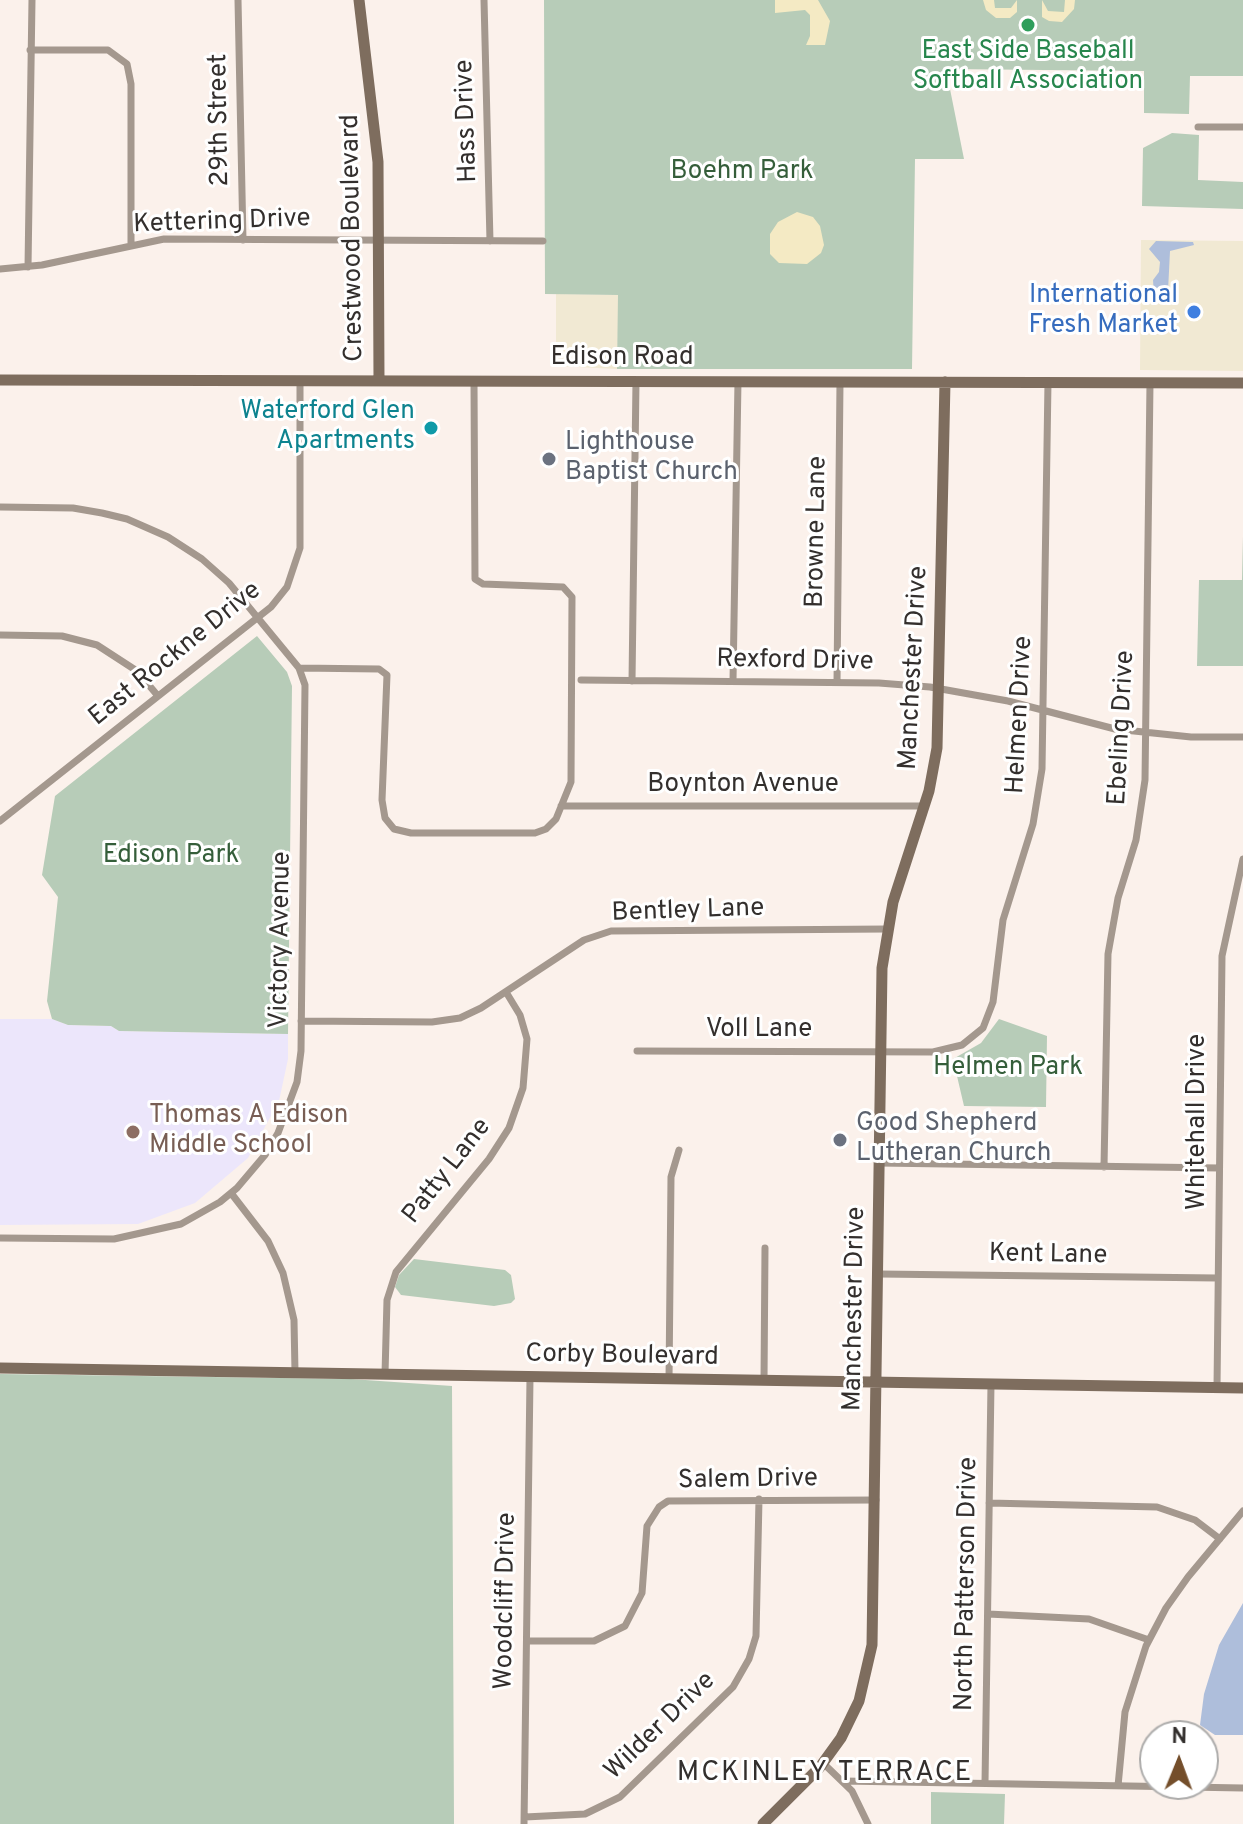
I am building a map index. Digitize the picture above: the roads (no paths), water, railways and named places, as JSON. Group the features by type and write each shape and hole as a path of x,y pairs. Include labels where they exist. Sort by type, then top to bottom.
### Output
{"street":[{"path":"28,267 32,0"},
{"name":"29th Street","path":"238,0 243,240"},
{"name":"Crestwood Boulevard","path":"359,0 376,129 380,240 379,381"},
{"name":"Hass Drive","path":"484,0 490,241"},
{"path":"30,50 101,49 118,54 127,64 131,84 131,244"},
{"path":"1198,127 1243,127"},
{"name":"Kettering Drive","path":"0,269 28,267 164,239 543,241"},
{"name":"Edison Road","path":"0,380 1243,383"},
{"name":"East Rockne Drive","path":"0,821 259,617 287,587 299,559 300,381"},
{"path":"0,507 73,508 127,519 152,529 216,569 299,668 385,672 385,818 394,829 411,833 535,833 546,829 561,806 571,782 572,597 563,587 483,584 475,579 474,381"},
{"path":"632,681 636,381"},
{"path":"733,681 738,381"},
{"name":"Browne Lane","path":"837,682 840,382"},
{"name":"Manchester Drive","path":"763,1824 823,1763 851,1718 869,1665 875,1609 882,968 887,929 925,806 937,748 941,688 945,382"},
{"name":"Helmen Drive","path":"880,1051 953,1049 970,1040 988,1019 1003,920 1037,806 1044,711 1048,382"},
{"name":"Ebeling Drive","path":"1104,1167 1108,954 1140,814 1146,733 1150,383"},
{"path":"0,635 62,636 97,645 129,665 158,696"},
{"name":"Victory Avenue","path":"0,1238 132,1238 181,1224 231,1193 265,1155 286,1118 297,1082 301,1021 305,685 299,668"},
{"name":"Rexford Drive","path":"581,680 837,682 941,688 1146,733 1243,737"},
{"name":"Boynton Avenue","path":"561,806 925,806"},
{"name":"Whitehall Drive","path":"1217,1387 1222,956 1243,859"},
{"name":"Bentley Lane","path":"301,1021 449,1021 469,1015 574,946 611,931 887,929"},
{"name":"Patty Lane","path":"385,1374 387,1300 396,1272 497,1147 514,1117 523,1088 527,1039 520,1015 506,992"},
{"name":"Voll Lane","path":"637,1051 880,1051"},
{"path":"669,1380 671,1177 679,1150"},
{"path":"879,1163 1219,1168"},
{"path":"231,1193 268,1241 283,1273 294,1320 295,1372"},
{"path":"764,1381 765,1248"},
{"name":"Kent Lane","path":"879,1274 1217,1278"},
{"name":"Corby Boulevard","path":"0,1368 1243,1388"},
{"name":"Woodcliff Drive","path":"524,1821 530,1378"},
{"name":"North Patterson Drive","path":"985,1783 991,1384"},
{"name":"Wilder Drive","path":"524,1821 585,1814 620,1797 733,1687 749,1659 756,1636 759,1499"},
{"name":"Salem Drive","path":"527,1641 594,1641 625,1626 642,1593 647,1526 659,1507 668,1501 876,1500"},
{"path":"989,1503 1157,1507 1195,1520 1220,1539"},
{"path":"1118,1786 1125,1712 1149,1640 1166,1608 1243,1511"},
{"path":"988,1614 1089,1619 1149,1640"},
{"path":"823,1763 843,1781 859,1803 868,1824"},
{"path":"843,1781 1243,1788"}],"water":[{"path":"1156,241 1193,242 1194,245 1170,251 1168,291 1158,298 1154,295 1153,280 1159,272 1160,262 1149,249"},
{"path":"1243,1603 1243,1735 1219,1735 1219,1720 1201,1720 1204,1694 1219,1645"}],"place":[{"name":"East Side Baseball Softball Association","path":"1028,25"},
{"name":"International Fresh Market","path":"1194,312"},
{"name":"Waterford Glen Apartments","path":"431,428"},
{"name":"Lighthouse Baptist Church","path":"549,459"},
{"name":"Thomas A Edison Middle School","path":"133,1132"},
{"name":"Good Shepherd Lutheran Church","path":"840,1140"}],"district":[{"name":"MCKINLEY TERRACE","path":"825,1774"}],"park label":[{"name":"Boehm Park","path":"742,173"},
{"name":"Edison Park","path":"171,857"},
{"name":"Helmen Park","path":"1008,1069"}]}
